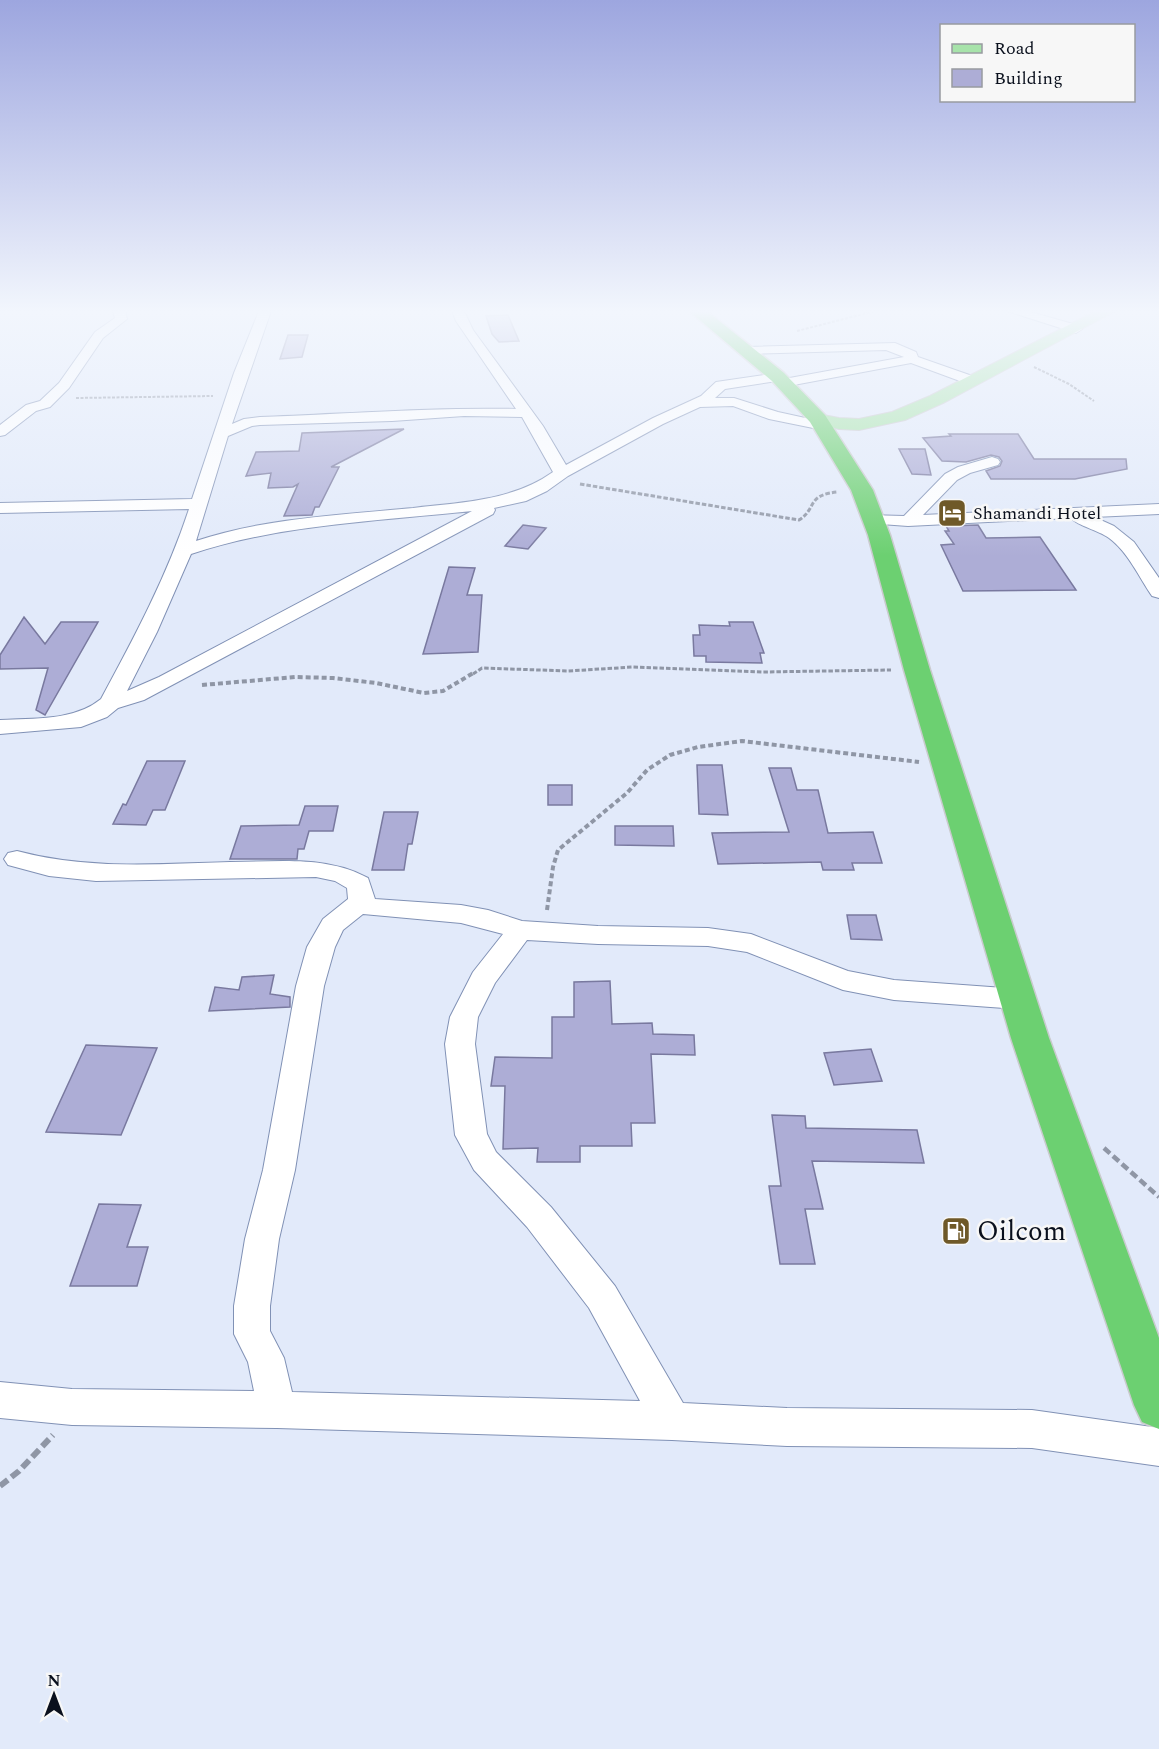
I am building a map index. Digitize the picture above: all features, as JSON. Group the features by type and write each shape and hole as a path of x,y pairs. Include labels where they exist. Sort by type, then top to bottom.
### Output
{"highway":[{"path":"792,393 821,422 862,490 873,519 1018,999 1159,1405"}],"main road":[{"path":"821,422 844,425 883,420 920,408 950,393"}],"street":[{"path":"0,432 55,393"},
{"path":"110,703 147,632 184,551 235,393"},
{"path":"511,393 552,450 558,476"},
{"path":"0,727 81,720 99,712 110,703 136,695 166,681 504,501 531,492 658,421 700,403 712,393"},
{"path":"700,403 734,402 774,416 821,422"},
{"path":"0,414 38,406"},
{"path":"221,434 249,422 260,421 392,417 464,412 525,412"},
{"path":"908,521 951,477 964,470 992,462"},
{"path":"184,551 217,540 283,527 504,501"},
{"path":"0,508 199,504"},
{"path":"873,519 908,521 1159,509"},
{"path":"1062,513 1100,524 1116,533 1126,542 1159,592"},
{"path":"17,860 49,868 96,873 316,869 343,875 359,884 362,902 368,907 420,910 488,919 526,930 598,935 708,937 752,943 843,980 894,990 1018,999"},
{"path":"278,1410 266,1358 252,1334 252,1306 262,1239 279,1170 310,986 321,947 332,925 362,902"},
{"path":"526,930 483,979 464,1017 460,1044 471,1135 485,1161 539,1217 602,1297 672,1421"},
{"path":"0,1400 72,1407 278,1410 672,1421 787,1427 1032,1429 1159,1447"}],"path":[{"path":"1082,393 1094,401"},
{"path":"38,406 76,398 234,396"},
{"path":"558,476 800,520 807,515 809,504 817,496 862,490"},
{"path":"200,685 295,677 333,678 376,682 424,693 443,691 482,668 568,671 633,667 706,672 917,670"},
{"path":"526,930 546,917 553,867 558,850 627,793 647,770 670,755 698,747 742,741 946,766"},
{"path":"0,1486 19,1471 54,1434 72,1407"}],"building":[{"path":"404,429 331,467 339,467 319,507 315,507 312,515 284,516 298,484 293,487 268,488 271,473 246,476 256,452 299,451 302,433"},
{"path":"949,434 1018,434 1034,459 1126,459 1127,469 1075,479 991,479 986,471 1000,466 1002,461 999,457 991,455 966,462 942,461 923,438 951,436"},
{"path":"899,449 925,449 931,475 912,474"},
{"path":"523,525 546,528 528,549 505,546"},
{"path":"978,525 986,538 1040,537 1076,590 963,591 941,545 954,544 945,531 949,531 946,526"},
{"path":"449,567 475,568 467,595 482,595 478,652 423,654"},
{"path":"24,617 45,644 61,622 98,622 45,715 36,710 48,668 0,669 0,655"},
{"path":"729,622 753,622 764,653 760,653 762,663 706,662 706,656 694,656 693,635 700,635 699,625 730,626"},
{"path":"147,761 185,761 165,810 153,810 146,825 113,824 123,804 126,805"},
{"path":"697,765 722,765 728,815 699,814"},
{"path":"769,768 791,768 797,790 818,790 828,833 873,832 882,863 852,863 854,870 823,870 821,862 718,864 712,833 789,832"},
{"path":"548,785 572,785 572,805 548,805"},
{"path":"305,806 338,806 333,831 309,831 304,849 298,849 297,859 230,859 241,826 299,825"},
{"path":"384,812 418,812 412,844 408,844 404,870 372,870"},
{"path":"615,826 673,826 674,846 615,845"},
{"path":"847,915 876,915 882,940 851,939"},
{"path":"274,975 270,994 290,997 290,1007 209,1011 215,987 239,990 242,977"},
{"path":"610,981 612,1024 652,1023 653,1034 694,1035 695,1055 651,1054 655,1123 631,1123 632,1146 580,1146 580,1162 537,1162 538,1148 503,1149 505,1086 491,1086 495,1057 552,1058 552,1017 574,1017 574,982"},
{"path":"86,1045 157,1048 121,1135 46,1132"},
{"path":"871,1049 882,1081 834,1085 824,1053"},
{"path":"772,1115 805,1116 806,1128 917,1130 924,1163 812,1161 823,1209 805,1209 815,1264 780,1264 769,1186 781,1186"},
{"path":"99,1204 141,1205 127,1247 148,1247 137,1286 70,1286"}],"place":[{"name":"Shamandi Hotel","path":"952,513"},
{"name":"Oilcom","path":"956,1231"}]}
